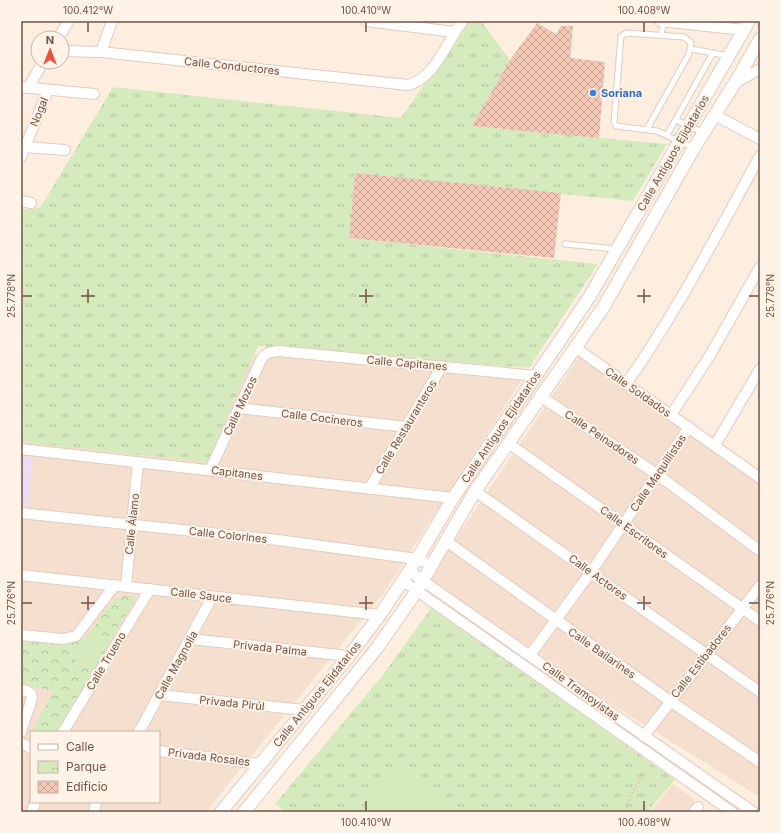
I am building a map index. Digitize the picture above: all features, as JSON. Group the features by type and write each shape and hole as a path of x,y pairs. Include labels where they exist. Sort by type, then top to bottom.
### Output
{"street":[{"path":"63,30 69,21"},
{"path":"101,52 112,21"},
{"path":"366,21 454,32"},
{"name":"Calle Conductores","path":"70,51 101,52 401,85 416,83 423,79 441,56 454,32 463,21"},
{"path":"660,21 747,26"},
{"name":"Calle Antiguos Ejidatarios","path":"221,812 349,656 380,615 417,559 453,498 590,296 679,140 747,26"},
{"name":"Calle Antiguos Ejidatarios","path":"244,812 377,648 420,587 476,491 508,442 603,308 694,148 735,84 760,39"},
{"path":"735,84 760,69"},
{"path":"37,70 25,87 94,94"},
{"name":"Nogal","path":"21,157 48,90"},
{"path":"716,115 760,139"},
{"path":"25,147 65,150"},
{"path":"626,384 655,343 682,298 760,156"},
{"path":"671,415 709,357 760,267"},
{"name":"Calle Soldados","path":"576,348 760,478"},
{"name":"Calle Capitanes","path":"278,351 536,376"},
{"name":"Calle Mozos","path":"210,470 264,354 278,351"},
{"name":"Calle Restauranteros","path":"369,489 442,366"},
{"path":"715,446 760,369"},
{"name":"Calle Peinadores","path":"540,396 658,475 760,551"},
{"name":"Calle Cocineros","path":"239,408 406,427"},
{"name":"Calle Maquillistas","path":"530,655 591,572 689,427"},
{"name":"Calle Escritores","path":"508,442 760,621"},
{"name":"Capitanes","path":"21,449 453,498"},
{"name":"Calle Álamo","path":"126,586 138,462"},
{"name":"Calle Actores","path":"476,491 760,692"},
{"name":"Calle Colorines","path":"21,513 132,526 278,540 417,559 432,565"},
{"name":"Calle Bailarines","path":"446,541 670,701 760,762"},
{"name":"Calle Sauce","path":"21,575 380,615"},
{"name":"Calle Tramoyistas","path":"406,576 732,812"},
{"path":"21,635 62,639 76,636 115,585"},
{"name":"Calle Estibadores","path":"644,736 760,586"},
{"name":"Calle Tramoyistas","path":"420,587 530,655 753,812"},
{"name":"Calle Trueno","path":"64,731 150,589"},
{"name":"Calle Magnolia","path":"140,731 212,597"},
{"name":"Privada Palma","path":"190,639 349,656"},
{"path":"21,690 28,691 32,698 21,732"},
{"name":"Privada Pirúl","path":"159,695 304,710"},
{"path":"21,743 30,748"},
{"name":"Privada Rosales","path":"160,751 260,764"}],"lane":[{"path":"661,35 664,21"},
{"path":"647,129 691,49 691,43 684,37 627,33 620,36 615,125 619,127 647,129 667,135 694,148"},
{"path":"691,49 730,56"},
{"path":"667,135 713,53"},
{"path":"676,120 704,133"},
{"path":"565,244 617,250"}],"path":[{"path":"625,812 631,795 644,772"}],"shaded area":[{"path":"21,334 523,378 385,591 206,812 21,812"},
{"path":"580,355 760,485 760,797 423,587"},
{"path":"21,457 32,458 28,506 21,506"},
{"path":"673,784 695,800 689,812 650,812"}],"green space":[{"path":"468,21 481,21 510,60 472,126 667,144 633,201 355,173 349,238 598,264 529,368 258,346 207,462 21,442 21,209 40,208 113,87 401,118"},
{"path":"124,595 136,597 60,731 33,731 54,690 21,686 21,641 65,645 85,639 112,602"},
{"path":"432,607 675,780 647,812 286,812 275,804 382,676"},
{"path":"93,630 109,639 92,671 75,662"},
{"path":"396,768 449,812 360,812"}],"building":[{"path":"537,23 556,34 561,26 573,26 570,58 605,62 599,138 472,126 510,60"},
{"path":"355,173 561,193 554,258 349,238"}],"place":[{"name":"Soriana","path":"593,93"}]}
